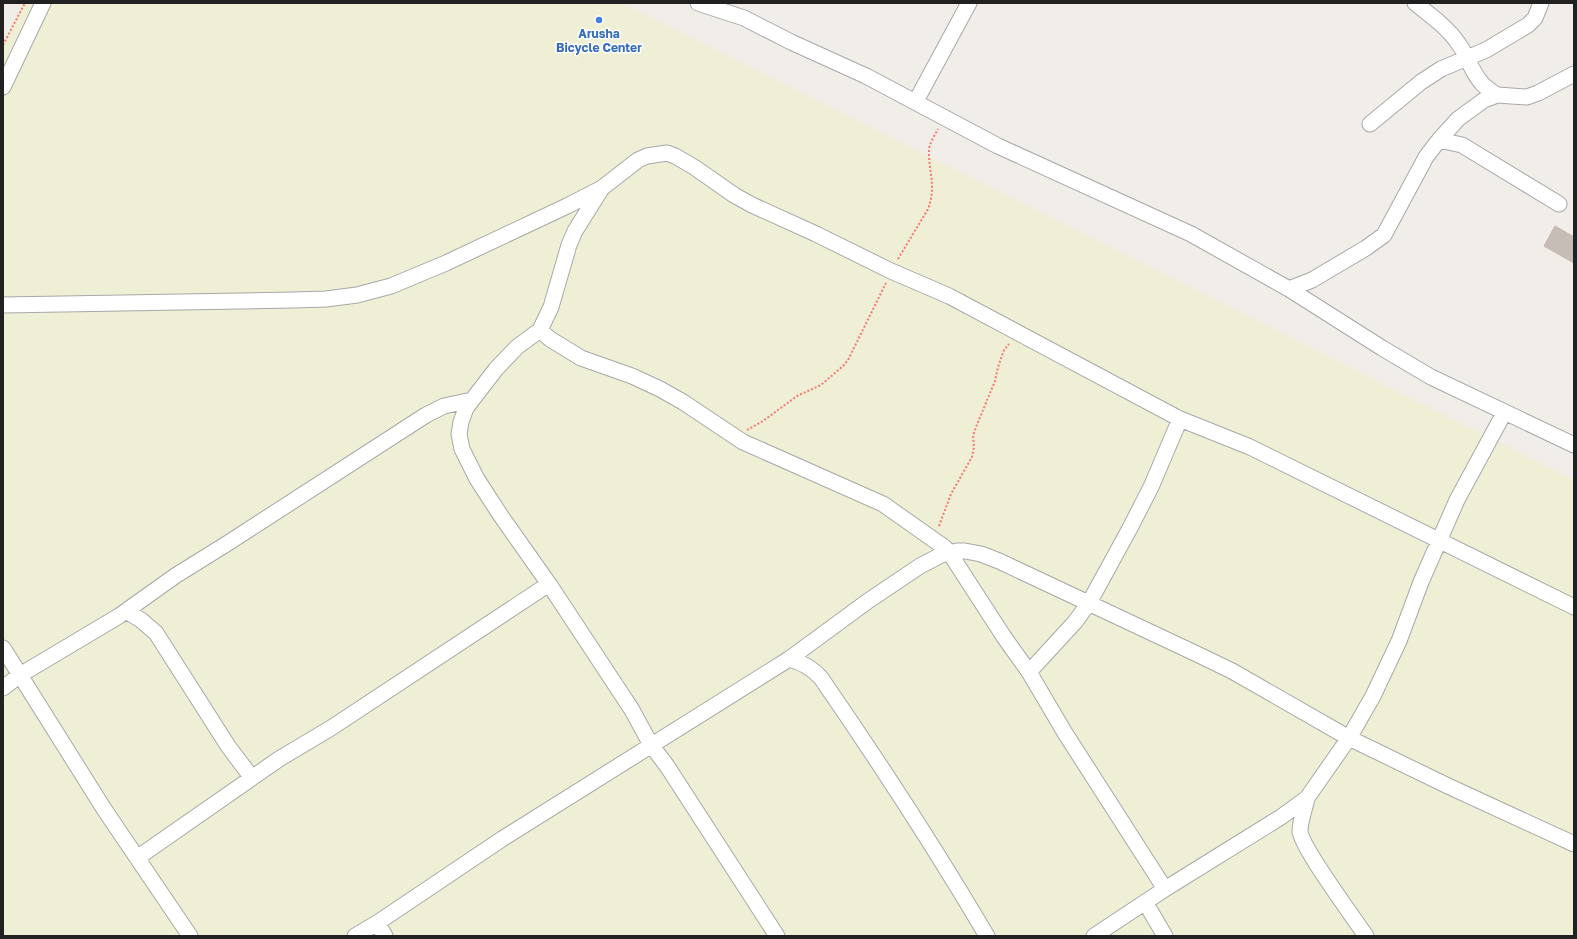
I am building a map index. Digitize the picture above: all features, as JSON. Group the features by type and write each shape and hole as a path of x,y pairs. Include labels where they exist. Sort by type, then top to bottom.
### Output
{"street":[{"path":"3,87 43,3"},
{"path":"698,3 744,18 916,101 998,146 1191,234 1289,289 1431,377 1574,445"},
{"path":"916,101 969,3"},
{"path":"1415,3 1450,33 1468,57 1479,81 1497,94 1527,97 1538,93 1574,74"},
{"path":"1370,124 1421,82 1441,69 1486,50 1528,25 1535,18 1541,3"},
{"path":"1289,289 1312,280 1366,248 1384,235 1426,157 1439,140 1458,119 1484,100 1497,94"},
{"path":"1439,140 1462,145 1559,204"},
{"path":"3,305 326,299 357,294 391,286 446,263 602,188 638,160 647,156 667,153 694,167 734,196 891,271 949,296 1023,334 1180,419 1250,447 1574,607"},
{"path":"602,188 575,231 569,245 551,307 540,330 517,346 505,358 466,408 460,422 459,434 462,449 477,479 549,584 632,710 651,745 667,766 777,936"},
{"path":"540,330 550,339 581,358 632,376 660,389 683,402 742,442 883,504 935,540 949,552 1004,637 1029,672 1065,733 1165,889"},
{"path":"3,688 20,675 126,611 175,576 228,544 426,415 444,406 472,400"},
{"path":"1094,936 1165,889 1281,817 1307,798 1349,738 1388,666 1438,539 1457,500 1504,413"},
{"path":"1029,672 1075,622 1089,603 1147,494 1180,419"},
{"path":"354,936 377,923 502,839 788,659 868,601 920,566 949,552 965,551 981,554 1089,603 1232,671 1349,738 1448,786 1574,844"},
{"path":"137,858 279,759 331,728 549,584"},
{"path":"126,611 141,620 156,633 228,746 252,778"},
{"path":"3,648 104,809 190,936"},
{"path":"788,659 803,663 813,669 821,678 918,823 987,936"},
{"path":"1307,798 1301,825 1301,837 1314,859 1366,936"},
{"path":"1146,902 1165,936"},
{"path":"377,923 385,936"}],"path":[{"path":"3,45 25,3"},
{"path":"742,442 746,430 763,421 792,399 820,385 848,360 891,271 932,200 933,188 929,148 945,118"},
{"path":"935,540 940,521 951,494 972,457 974,447 973,436 995,381 1004,350 1013,340 1023,334"}],"green space":[{"path":"23,3 622,3 1574,480 1574,936 3,936 3,44"}],"building":[{"path":"1555,226 1574,237 1574,263 1544,246"}],"place":[{"name":"Arusha Bicycle Center","path":"599,20"}]}
